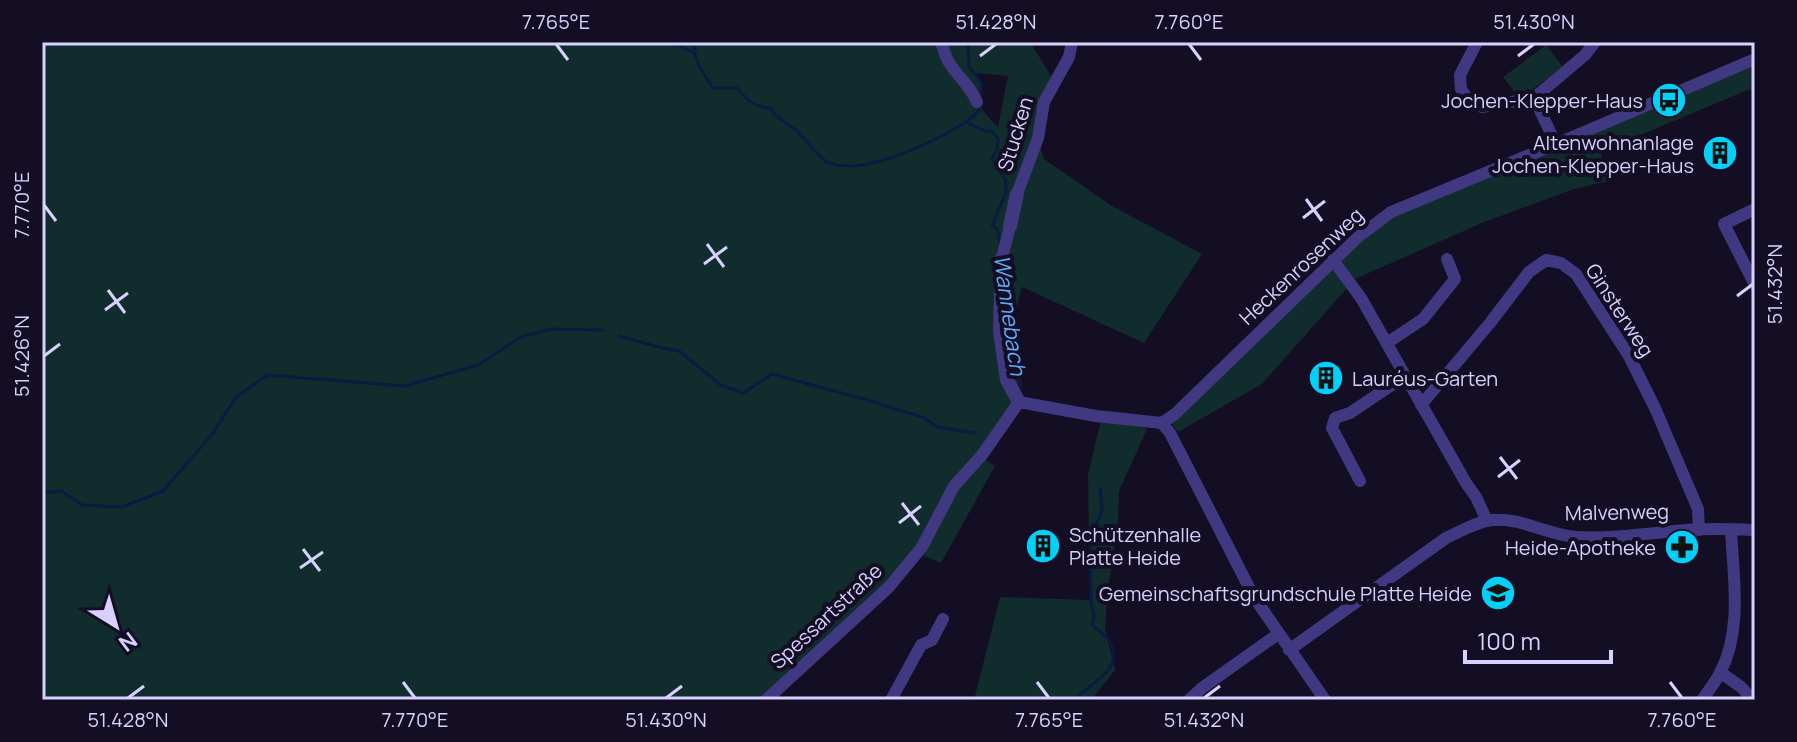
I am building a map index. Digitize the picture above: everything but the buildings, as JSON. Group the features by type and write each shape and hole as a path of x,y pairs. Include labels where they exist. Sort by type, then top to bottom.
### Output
{"street":[{"path":"940,42 949,62 965,80 977,102"},
{"name":"Stucken","path":"1017,194 1038,138 1044,102 1069,57 1072,42"},
{"path":"1477,42 1460,75 1461,89 1469,101 1482,107 1534,98 1585,55 1595,42"},
{"name":"Heckenrosenweg","path":"1162,423 1175,414 1333,260 1391,212 1755,59"},
{"path":"1534,98 1556,144"},
{"path":"1017,194 1002,258 1000,331 1007,380 1019,402 1096,416 1162,423 1254,597 1325,700"},
{"path":"1755,209 1724,224 1755,285"},
{"path":"1387,343 1423,319 1455,279 1447,259"},
{"path":"1333,260 1361,298 1487,521"},
{"name":"Ginsterweg","path":"1421,405 1529,272 1546,260 1561,263 1576,274 1629,356 1698,509 1699,530"},
{"path":"1360,481 1332,428 1335,418 1350,413 1405,376"},
{"name":"Spessartstraße","path":"768,700 889,587 922,547 954,486 982,455 1019,402"},
{"name":"Malvenweg","path":"1289,650 1446,538 1475,524 1504,520 1579,537 1755,530"},
{"path":"1702,700 1720,672 1729,648 1735,615 1731,529"},
{"path":"891,700 921,645 932,640 943,619"},
{"path":"1189,700 1278,634"},
{"path":"1720,672 1753,700"}],"green space":[{"path":"42,42 1030,42 1055,82 1038,138 1044,159 1112,206 1202,254 1144,343 1022,287 1016,323 1022,385 1015,385 1019,402 978,455 995,466 941,563 917,553 766,700 42,700","holes":["976,73 1008,76 998,127 981,106 981,87"]},
{"path":"1546,45 1563,67 1518,96 1503,77"},
{"path":"1755,63 1755,98 1750,89 1600,152 1613,180 1574,189 1482,223 1355,279 1262,384 1178,432 1172,424 1361,240 1394,216"},
{"path":"1101,420 1138,424 1147,429 1119,491 1105,629 1115,670 1091,700 974,700 1000,597 1090,600 1088,474"}],"waterway":[{"path":"674,42 693,53"},
{"path":"694,42 697,61 713,88 737,88 751,102 770,108 827,162 842,166 878,161 937,139 966,122"},
{"name":"Wannebach","path":"968,42 969,67 982,83 980,98"},
{"name":"Wannebach","path":"980,105 979,111 966,122 993,132 998,139 992,159 1006,181 1006,193 992,225 997,229 1001,244"},
{"name":"Wannebach","path":"1008,290 1013,350 1020,387"},
{"path":"42,493 61,491 82,505 122,507 163,491 213,433 236,397 267,375 404,386 478,365 521,337 550,329 603,330"},
{"path":"619,336 679,351 721,385 743,393 772,374 925,418 937,427 975,433"},
{"name":"Wannebach","path":"1074,700 1108,670 1113,654 1110,641 1092,625 1090,537 1102,508 1100,489"}],"place":[{"name":"Jochen-Klepper-Haus","path":"1669,100"},
{"name":"Altenwohnanlage Jochen-Klepper-Haus","path":"1720,153"},
{"name":"Lauréus-Garten","path":"1326,378"},
{"name":"Schützenhalle Platte Heide","path":"1043,546"},
{"name":"Heide-Apotheke","path":"1682,547"},
{"name":"Gemeinschaftsgrundschule Platte Heide","path":"1498,593"}]}
